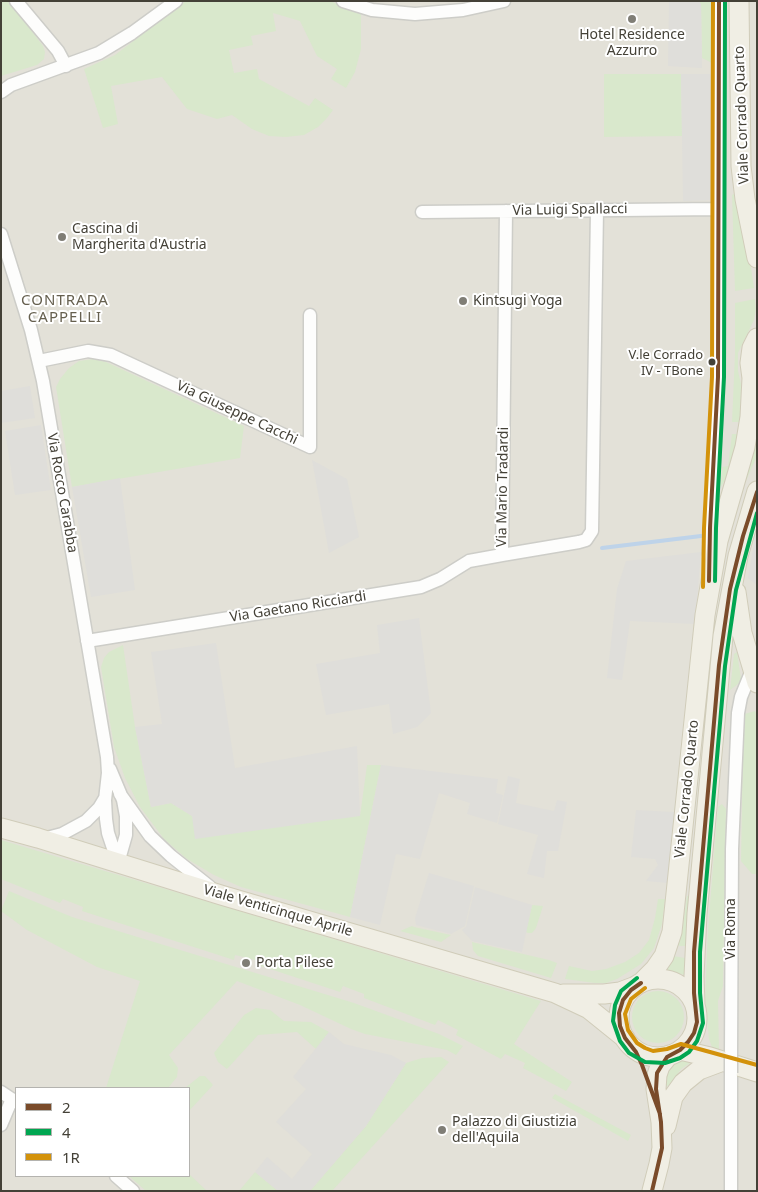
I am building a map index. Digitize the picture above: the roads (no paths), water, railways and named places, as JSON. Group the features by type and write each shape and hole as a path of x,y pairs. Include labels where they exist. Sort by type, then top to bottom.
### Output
{"main road":[{"name":"Viale Corrado Quarto","path":"739,1 741,166 745,200 757,258"},
{"name":"Viale Corrado Quarto","path":"639,984 655,969 664,956 672,932 709,587 718,541 745,446 754,384 750,358 757,338"},
{"name":"Viale Corrado Quarto","path":"695,1005 694,976 697,914 717,685 728,604 738,556 757,491"},
{"path":"738,556 736,578 739,618 754,676"},
{"name":"Viale Venticinque Aprile","path":"1,828 555,993 579,1004 596,1015 629,1043"},
{"path":"658,1106 645,1072 619,1020 621,1006 626,995 639,984 660,979 673,982 688,994 695,1005 697,1016 692,1038 660,1066 657,1073 656,1089 661,1122 661,1150"},
{"name":"Viale Venticinque Aprile","path":"555,993 604,994 620,992 639,984"},
{"path":"629,1043 647,1056 658,1057 675,1053 701,1054 757,1072"},
{"path":"652,1191 670,1109 680,1086 699,1070 728,1063"}],"street":[{"path":"16,1 58,51 66,66"},
{"path":"4,87 66,66 114,45 176,1"},
{"path":"343,1 364,9 392,13 423,14 438,7 476,1"},
{"path":"438,7 463,10 504,1"},
{"name":"Viale Corrado Quarto","path":"709,587 710,528 718,377 719,1"},
{"name":"Via Luigi Spallacci","path":"422,212 718,209"},
{"name":"Via Mario Tradardi","path":"506,211 502,556 579,542 586,540 592,531 597,210"},
{"name":"Via Rocco Carabba","path":"1,234 39,361 107,757 106,819 118,863"},
{"name":"Via Giuseppe Cacchi","path":"39,361 88,351 111,355 310,447 310,315"},
{"name":"Via Gaetano Ricciardi","path":"87,641 421,587 440,580 469,561 502,556"},
{"name":"Via Roma","path":"731,1191 728,1063 732,849 738,713 741,697 754,676"},
{"name":"Via Rocco Carabba","path":"107,757 125,810 126,831 118,863"},
{"name":"Via Rocco Carabba","path":"42,839 62,834 86,821 99,808 106,793"},
{"name":"Via Rocco Carabba","path":"120,794 142,826 160,846 221,895"},
{"path":"1,1125 10,1098"},
{"path":"117,1177 132,1191"}],"waterway":[{"path":"602,548 701,536"}],"place":[{"name":"Hotel Residence Azzurro","path":"632,19"},
{"name":"Cascina di Margherita d'Austria","path":"62,237"},
{"name":"Kintsugi Yoga","path":"463,301"},
{"name":"V.le Corrado IV - TBone","path":"712,362"},
{"name":"Porta Pilese","path":"246,963"},
{"name":"Palazzo di Giustizia dell'Aquila","path":"442,1130"}],"district":[{"name":"CONTRADA CAPPELLI","path":"65,310"}]}
